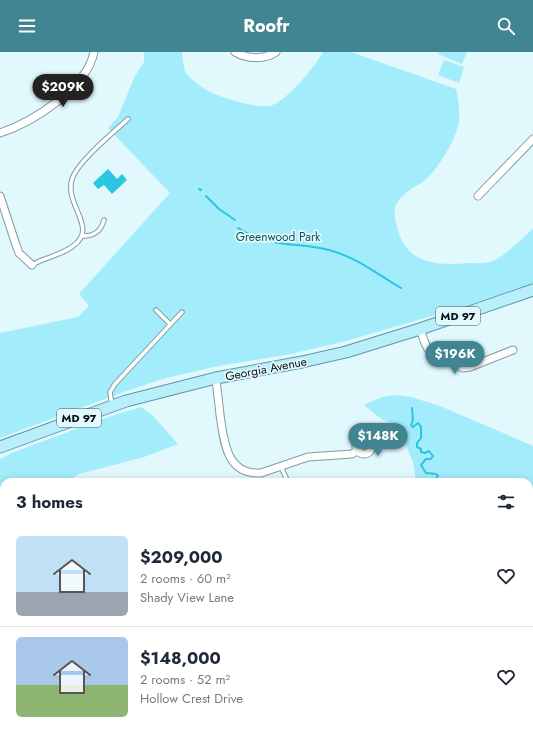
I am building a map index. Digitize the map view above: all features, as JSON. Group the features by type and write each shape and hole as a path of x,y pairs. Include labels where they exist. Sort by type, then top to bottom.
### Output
{"main road":[{"name":"Georgia Avenue","path":"0,447 112,406 141,397 216,378 333,355 420,329 533,290"}],"street":[{"path":"0,133 25,122 65,95 87,71 94,52"},
{"path":"235,52 255,58 276,52"},
{"path":"478,196 533,139"},
{"path":"0,196 16,245 20,253 32,265"},
{"path":"420,329 428,349 463,368 470,367 513,350"},
{"path":"216,378 224,441 228,455 242,470 255,473 268,472 308,457 352,454 358,450"}],"lane":[{"path":"32,265 41,260 60,255 80,241 83,236 84,229 73,201 71,190 72,180 76,171 83,162 128,119"},
{"path":"83,236 94,234 100,230 104,220"},
{"path":"156,310 170,324"},
{"path":"112,406 110,392 114,384 182,312"},
{"path":"282,467 286,478"}],"green space":[{"name":"Greenwood Park","path":"144,52 182,52 187,75 204,89 250,105 273,105 287,96 308,74 323,52 351,52 456,89 459,120 455,136 433,172 421,183 405,193 395,208 396,224 401,239 407,248 415,255 434,263 485,263 496,260 533,229 533,283 459,308 346,341 291,354 218,366 166,378 0,438 0,333 78,317 89,306 79,294 170,193 108,128 118,117 134,78 144,62"},
{"path":"439,52 467,52 462,64 438,54"},
{"path":"444,60 464,67 459,83 438,75"},
{"path":"396,395 411,397 440,406 533,446 533,478 415,478 413,462 397,426 380,418 364,405 382,397"},
{"path":"141,407 153,416 178,444 144,457 79,474 72,478 0,478 0,459 12,453 105,418"}],"shaded area":[{"path":"108,169 117,179 122,174 127,180 112,194 104,185 98,189 93,183"}],"waterway":[{"path":"206,196 219,209 235,220"},
{"path":"238,228 260,239 271,242 317,248 339,253 366,266 401,288"},
{"path":"412,408 413,420 411,425 413,427 418,423 421,427 421,438 417,443 417,447 421,449 421,452 425,453 429,451 433,456 431,459 426,459 421,465 426,473 436,474 438,476 437,478"}]}
